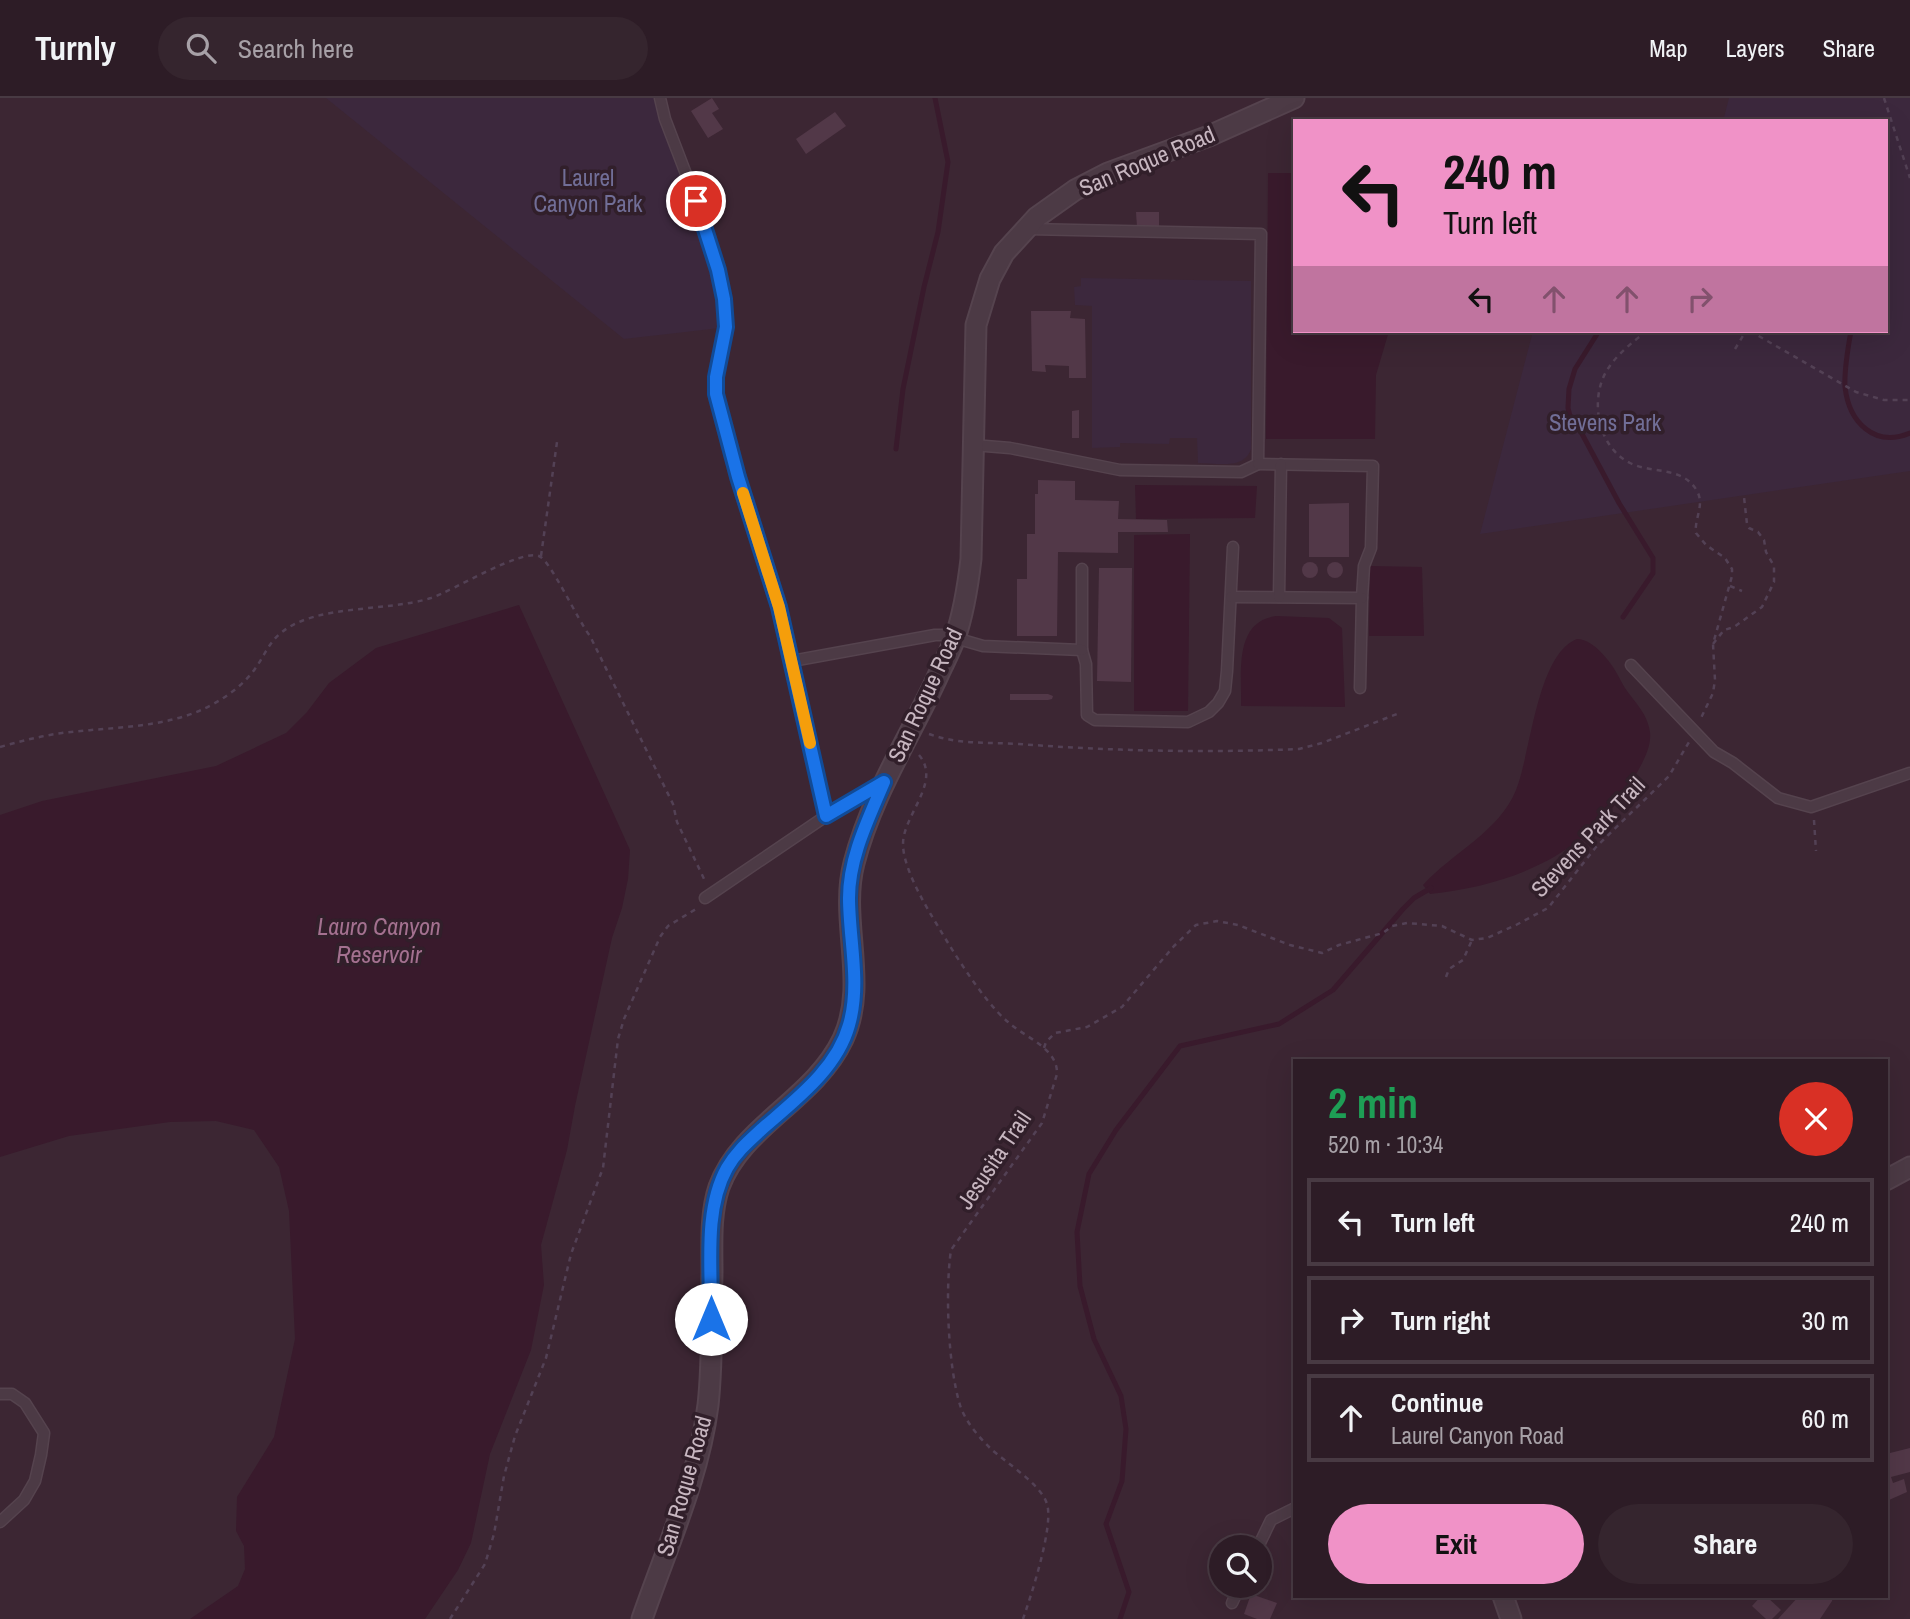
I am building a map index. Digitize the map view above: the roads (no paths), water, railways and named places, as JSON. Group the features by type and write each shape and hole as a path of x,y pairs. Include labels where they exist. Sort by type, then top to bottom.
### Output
{"street":[{"name":"San Roque Road","path":"642,1619 686,1494 708,1406 712,1225 718,1190 726,1169 739,1150 833,1060 849,1026 854,988 849,895 853,866 863,829 955,639 967,592 971,559 978,316 990,279 1004,253 1024,229 1053,204 1108,173 1209,136 1294,98"},
{"path":"1888,1179 1910,1167"},
{"path":"1504,1598 1511,1619"}],"lane":[{"path":"660,98 665,119 704,221 718,270 726,327 716,377 716,394 738,477 779,607 826,816"},
{"path":"1024,229 1261,234 1258,464"},
{"path":"973,445 1010,448 1120,470 1241,472 1258,464 1373,466 1371,548 1364,566 1362,598 1360,688"},
{"path":"1279,597 1281,464"},
{"path":"1082,569 1082,649 1086,664 1087,715 1090,719 1188,722 1200,718 1218,703 1225,691 1233,547"},
{"path":"1231,597 1362,598"},
{"path":"792,661 935,635 983,646 1082,649"},
{"path":"1631,665 1714,752 1733,763 1778,798 1811,807 1910,773"},
{"path":"708,895 826,816 884,782"},
{"path":"0,1394 12,1394 25,1403 44,1433 35,1481 24,1500 0,1522"},
{"path":"1264,1535 1271,1520 1293,1509"},
{"path":"1232,1603 1234,1598"}],"water":[{"path":"1268,173 1293,173 1293,333 1388,333 1376,375 1375,439 1266,439"},
{"path":"1135,485 1257,486 1255,518 1136,519"},
{"path":"1190,534 1188,711 1134,711 1134,535"},
{"path":"1370,566 1422,567 1424,636 1369,636"},
{"name":"Lauro Canyon Reservoir","path":"519,605 630,850 622,908 612,938 567,1150 541,1245 544,1285 531,1350 490,1454 471,1543 458,1570 425,1619 190,1619 238,1586 245,1569 244,1546 236,1531 237,1497 274,1437 295,1339 289,1211 279,1167 254,1130 216,1121 170,1122 69,1136 0,1157 0,815 42,801 216,766 286,733 307,712 329,683 376,648"},
{"path":"1276,616 1329,618 1342,628 1345,707 1241,706 1241,665 1246,639 1262,620"},
{"path":"1577,639 1590,643 1603,654 1648,724 1650,738 1647,751 1632,781 1614,807 1593,829 1545,862 1490,883 1430,894 1423,885 1487,830 1508,805 1521,774 1544,684 1564,648"}],"waterway":[{"path":"896,449 903,389 938,232 948,162 935,98"},
{"path":"1598,333 1575,369 1569,389 1568,408 1571,420 1581,432 1619,503 1653,558 1653,573 1623,617"},
{"path":"1851,333 1845,387 1852,411 1858,421 1875,434 1897,437 1910,433"},
{"path":"1120,1619 1129,1592 1106,1524 1122,1481 1126,1429 1121,1396 1094,1339 1080,1286 1077,1232 1089,1174 1116,1130 1180,1046 1279,1024 1333,990 1403,909 1414,898 1431,888"}],"park label":[{"name":"Laurel Canyon Park","path":"588,191"},
{"name":"Stevens Park","path":"1605,423"}]}
